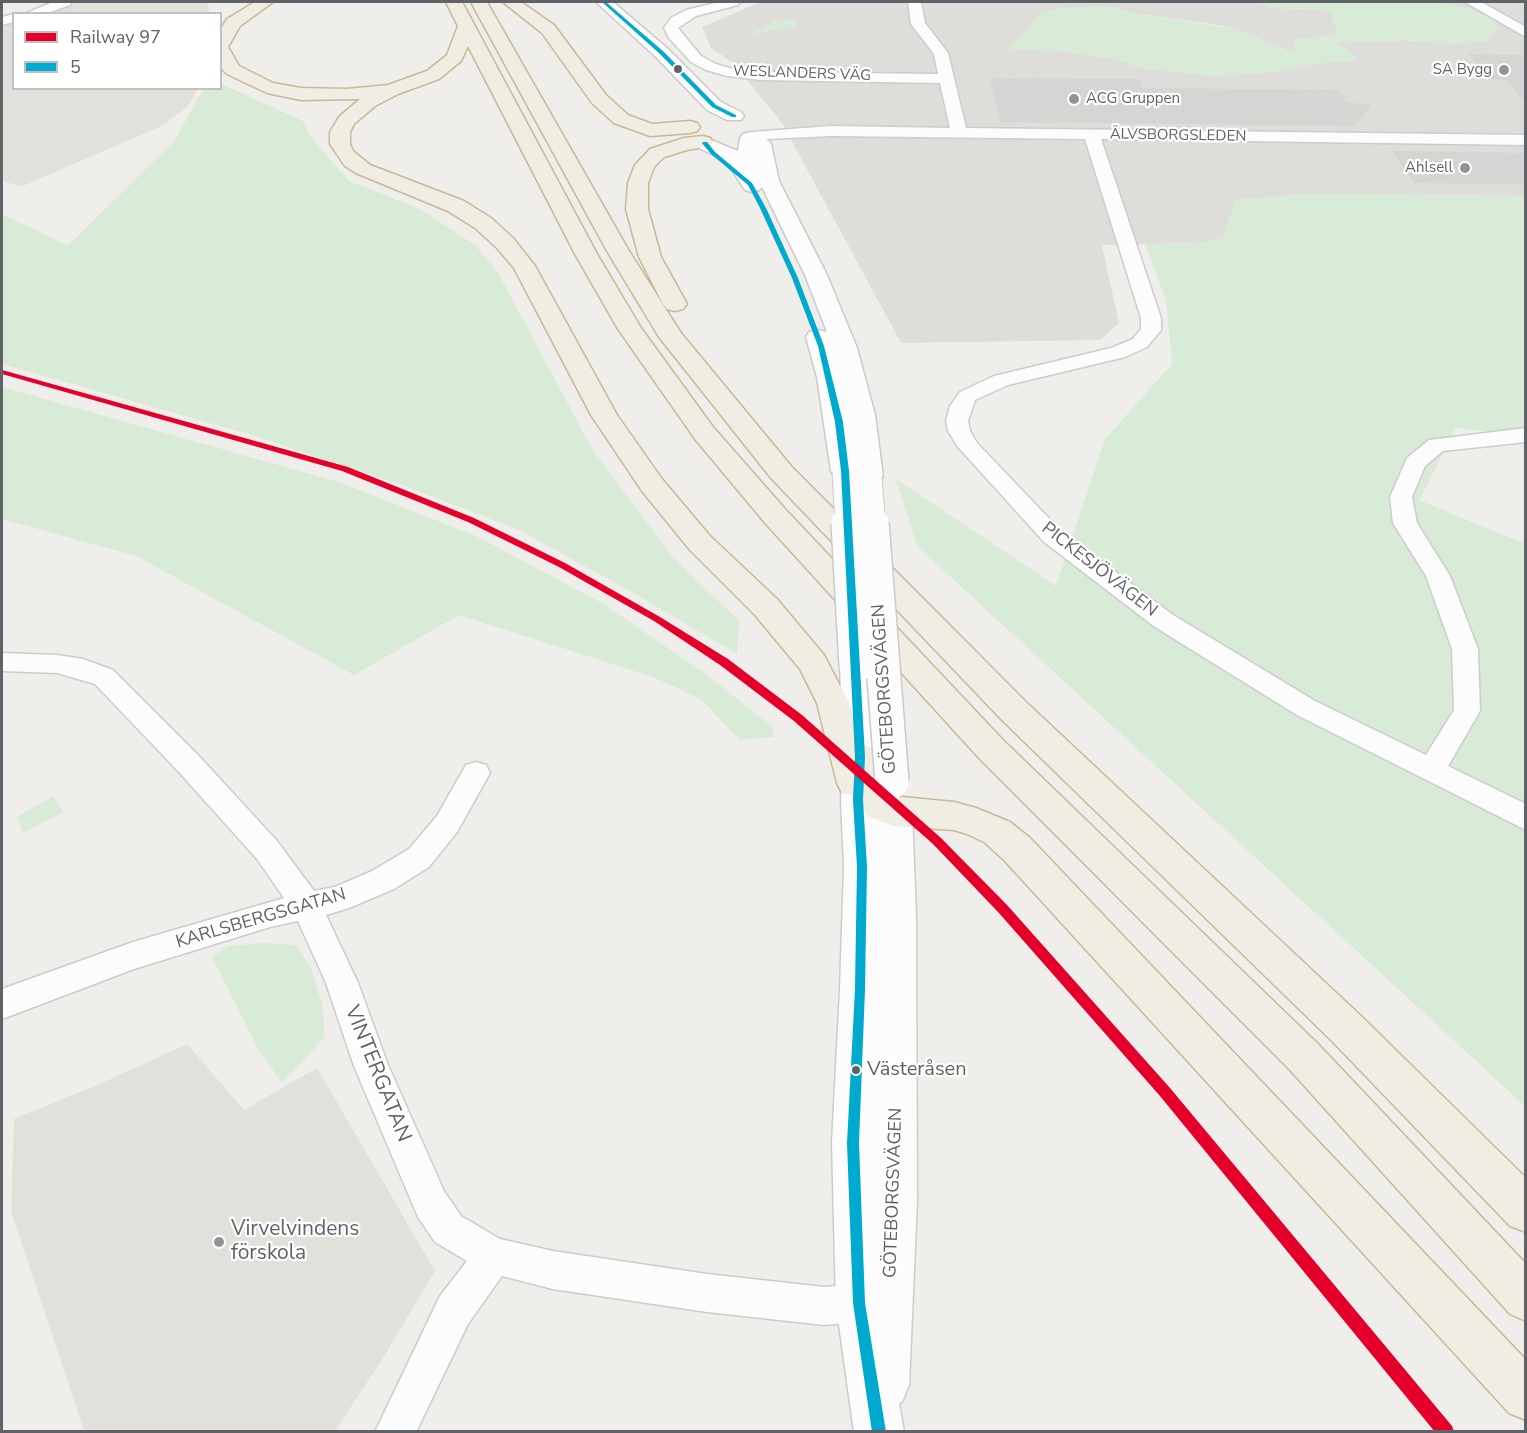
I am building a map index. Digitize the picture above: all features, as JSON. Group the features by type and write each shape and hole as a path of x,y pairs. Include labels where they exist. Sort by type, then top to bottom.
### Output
{"highway":[{"path":"222,43 233,24 265,2"},
{"path":"454,2 586,254 630,329 704,433 776,517 992,749 1305,1057 1526,1298"},
{"path":"479,2 618,251 671,337 736,420 781,472 1014,711 1338,1021 1526,1210"},
{"path":"511,2 548,29 599,99 616,115 634,125 650,130 695,128"},
{"path":"467,25 459,50 446,67 368,102 346,122 340,132 339,144 351,162 363,169 456,206 483,223 505,243 524,266 604,415 652,485 700,543 766,607 813,663 881,798 879,806 867,787 860,757"},
{"path":"222,52 226,62 233,70 267,87 300,94 333,96 391,90"},
{"path":"695,128 676,146 651,158 638,183 637,209 650,257 736,420"},
{"path":"881,798 976,822 997,832 1017,849 1526,1396"}],"main road":[{"name":"GÖTEBORGSVÄGEN","path":"585,2 663,74 695,128 713,153 760,183"},
{"name":"GÖTEBORGSVÄGEN","path":"604,2 662,53 714,106 754,124 756,130 752,132 747,149 821,346 838,422 857,474 881,798 897,915 895,1201 880,1431"},
{"path":"734,116 709,116 695,128 726,145 752,132"},
{"name":"GÖTEBORGSVÄGEN","path":"857,474 856,666 860,757"},
{"name":"GÖTEBORGSVÄGEN","path":"880,1431 859,1304 853,1143 861,989 862,867 881,798"}],"street":[{"path":"37,12 65,2"},
{"name":"WESLANDERS VÄG","path":"733,2 691,13 676,21 671,28 674,35 696,59 711,67 732,73 761,76 948,79"},
{"path":"915,2 918,24 941,53 959,134"},
{"path":"1472,2 1526,33"},
{"name":"ÄLVSBORGSLEDEN","path":"752,132 831,131 1526,140"},
{"name":"PICKESJÖVÄGEN","path":"1092,135 1151,318 1151,330 1140,343 1118,352 1001,380 968,396 961,406 957,421 959,431 969,447 1052,536 1164,621 1306,708 1526,818"},
{"path":"1431,770 1467,711 1465,649 1438,576 1405,523 1401,497 1415,463 1437,445 1526,435"},
{"name":"VINTERGATAN","path":"2,662 57,664 83,669 104,677 188,763 267,850 307,906 342,983 371,1066 431,1204 448,1229 494,1256 553,1270 707,1293 824,1306 859,1304"},
{"name":"KARLSBERGSGATAN","path":"2,1004 143,953 270,914 338,899 383,880 419,858 447,824 476,773"},
{"path":"395,1431 454,1310 494,1256"}],"shaded area":[{"path":"79,2 208,2 209,12 51,12"},
{"path":"761,2 1264,2 1263,4 1271,8 1330,12 1339,35 1295,39 1296,48 1288,51 1237,29 1212,24 1132,13 1108,6 1057,9 1037,16 1027,33 1014,42 1011,49 1061,51 1120,60 1142,68 1213,76 1281,71 1310,64 1355,60 1352,53 1334,43 1406,40 1458,44 1446,3 1442,2 1525,2 1525,196 1305,194 1236,200 1223,239 1200,243 1102,245 1119,323 1100,340 901,343 782,123 733,63 711,48 702,27"},
{"path":"12,23 12,90 197,90 188,106 164,125 23,186 4,182 2,172 2,25"},
{"name":"Virvelvindens förskola","path":"187,1044 244,1110 317,1068 435,1271 385,1355 335,1431 84,1431 11,1212 14,1119 102,1083"}],"green space":[{"path":"1264,2 1442,2 1469,8 1492,19 1498,28 1486,42 1458,44 1406,40 1335,43 1352,53 1356,60 1310,64 1281,71 1213,76 1142,68 1120,60 1061,51 1010,49 1014,42 1027,33 1037,16 1057,9 1091,6 1108,6 1132,13 1237,29 1288,51 1296,48 1295,39 1339,35 1330,12 1271,8 1263,4"},
{"path":"789,19 796,21 797,26 749,35 774,21"},
{"path":"222,84 303,121 310,136 349,181 420,209 475,245 497,271 592,449 671,555 739,621 737,654 632,592 519,530 397,483 252,435 2,364 2,214 68,246 175,140 202,90 222,90"},
{"path":"1305,194 1525,196 1525,436 1456,428 1419,500 1525,544 1525,1106 917,546 896,479 1056,586 1105,439 1172,364 1166,300 1145,244 1200,243 1223,239 1235,200"},
{"path":"2,387 342,483 476,536 602,603 704,673 773,727 774,737 740,740 701,699 653,677 459,615 354,675 136,556 2,519"},
{"path":"53,796 64,812 23,833 17,817"},
{"path":"264,943 296,945 311,968 322,1004 325,1037 282,1083 257,1047 212,957 229,946"}],"building":[{"name":"SA Bygg","path":"1468,54 1520,55 1526,61 1526,103 1506,80 1490,79"},
{"name":"ACG Gruppen","path":"990,78 1140,79 1143,88 1339,90 1346,102 1371,105 1355,126 1000,122"},
{"name":"Ahlsell","path":"1392,151 1526,153 1526,184 1414,183"}],"rail line":[{"name":"97","path":"2,372 345,469 471,520 562,565 657,619 724,662 798,718 937,841 1003,909 1165,1092 1446,1432"}],"transit line":[{"name":"5","path":"604,2 662,53 714,106 734,116"},
{"name":"5","path":"705,143 713,153 750,184 763,208 795,278 821,346 839,422 845,471 860,757 858,800 862,867 860,989 853,1143 859,1303 879,1432"}],"place":[{"name":"SA Bygg","path":"1504,70"},
{"name":"ACG Gruppen","path":"1074,99"},
{"name":"Ahlsell","path":"1465,168"},
{"name":"Västeråsen","path":"856,1070"},
{"name":"Virvelvindens förskola","path":"219,1242"}]}
